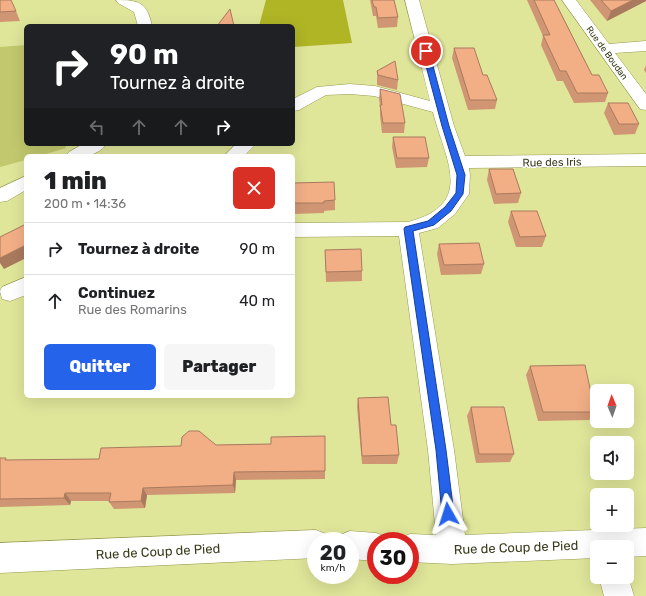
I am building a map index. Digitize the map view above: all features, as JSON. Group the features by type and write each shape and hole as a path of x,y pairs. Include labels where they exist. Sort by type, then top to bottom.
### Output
{"street":[{"path":"123,0 135,6 142,12 145,24"},
{"path":"295,230 408,229 431,223 448,209 460,194 461,175 458,162 441,109 412,0"},
{"name":"Rue de Boudan","path":"569,0 646,105"},
{"path":"604,49 646,46"},
{"path":"295,105 323,90 350,89 375,91 441,109"},
{"path":"79,154 93,146"},
{"path":"235,154 245,146"},
{"name":"Rue des Iris","path":"458,162 646,160"},
{"path":"0,196 24,183"},
{"path":"408,229 441,450 452,550"},
{"name":"Rue de Coup de Pied","path":"634,543 646,542"},
{"name":"Rue de Coup de Pied","path":"0,558 307,544"},
{"name":"Rue de Coup de Pied","path":"419,548 452,550 590,546"},
{"path":"616,584 619,596"}],"green space":[{"path":"24,45 24,146 66,146 66,148 46,154 24,154 24,161 0,167 0,47"}],"shaded area":[{"path":"266,0 343,0 352,43 295,47 295,24 260,24"}],"building":[{"path":"0,0 11,0 16,11 0,12"},
{"path":"372,0 394,0 398,17 378,18 376,7 374,7"},
{"path":"534,0 554,0 592,75 599,75 608,93 577,93 566,71 560,71 543,35 550,35"},
{"path":"601,0 633,0 611,11"},
{"path":"230,9 234,24 219,24"},
{"path":"454,48 474,48 483,75 487,75 497,100 470,100"},
{"path":"395,61 398,80 378,75 377,71"},
{"path":"380,89 400,94 405,123 383,123 380,105 382,105"},
{"path":"608,103 628,103 639,124 619,124"},
{"path":"393,137 425,137 429,158 397,158"},
{"path":"489,169 513,169 521,193 496,194"},
{"path":"334,182 335,200 324,201 324,203 295,203 295,183"},
{"path":"511,211 537,211 546,236 520,237"},
{"path":"24,225 24,246 0,258 0,237"},
{"path":"479,243 484,264 444,265 439,244"},
{"path":"361,249 362,271 326,272 325,250"},
{"path":"585,365 590,388 590,412 543,412 530,366"},
{"path":"388,397 391,425 396,425 399,455 362,456 358,398"},
{"path":"471,407 504,407 514,454 479,454"},
{"path":"189,431 199,431 216,445 271,444 271,437 325,436 325,471 234,472 233,485 143,488 141,501 109,502 111,493 65,493 64,498 0,499 0,458 6,458 5,460 99,459 101,448 181,446 182,437"}],"route":[{"path":"426,51 461,175 460,194 448,209 431,223 408,229 441,450 448,514"}]}
